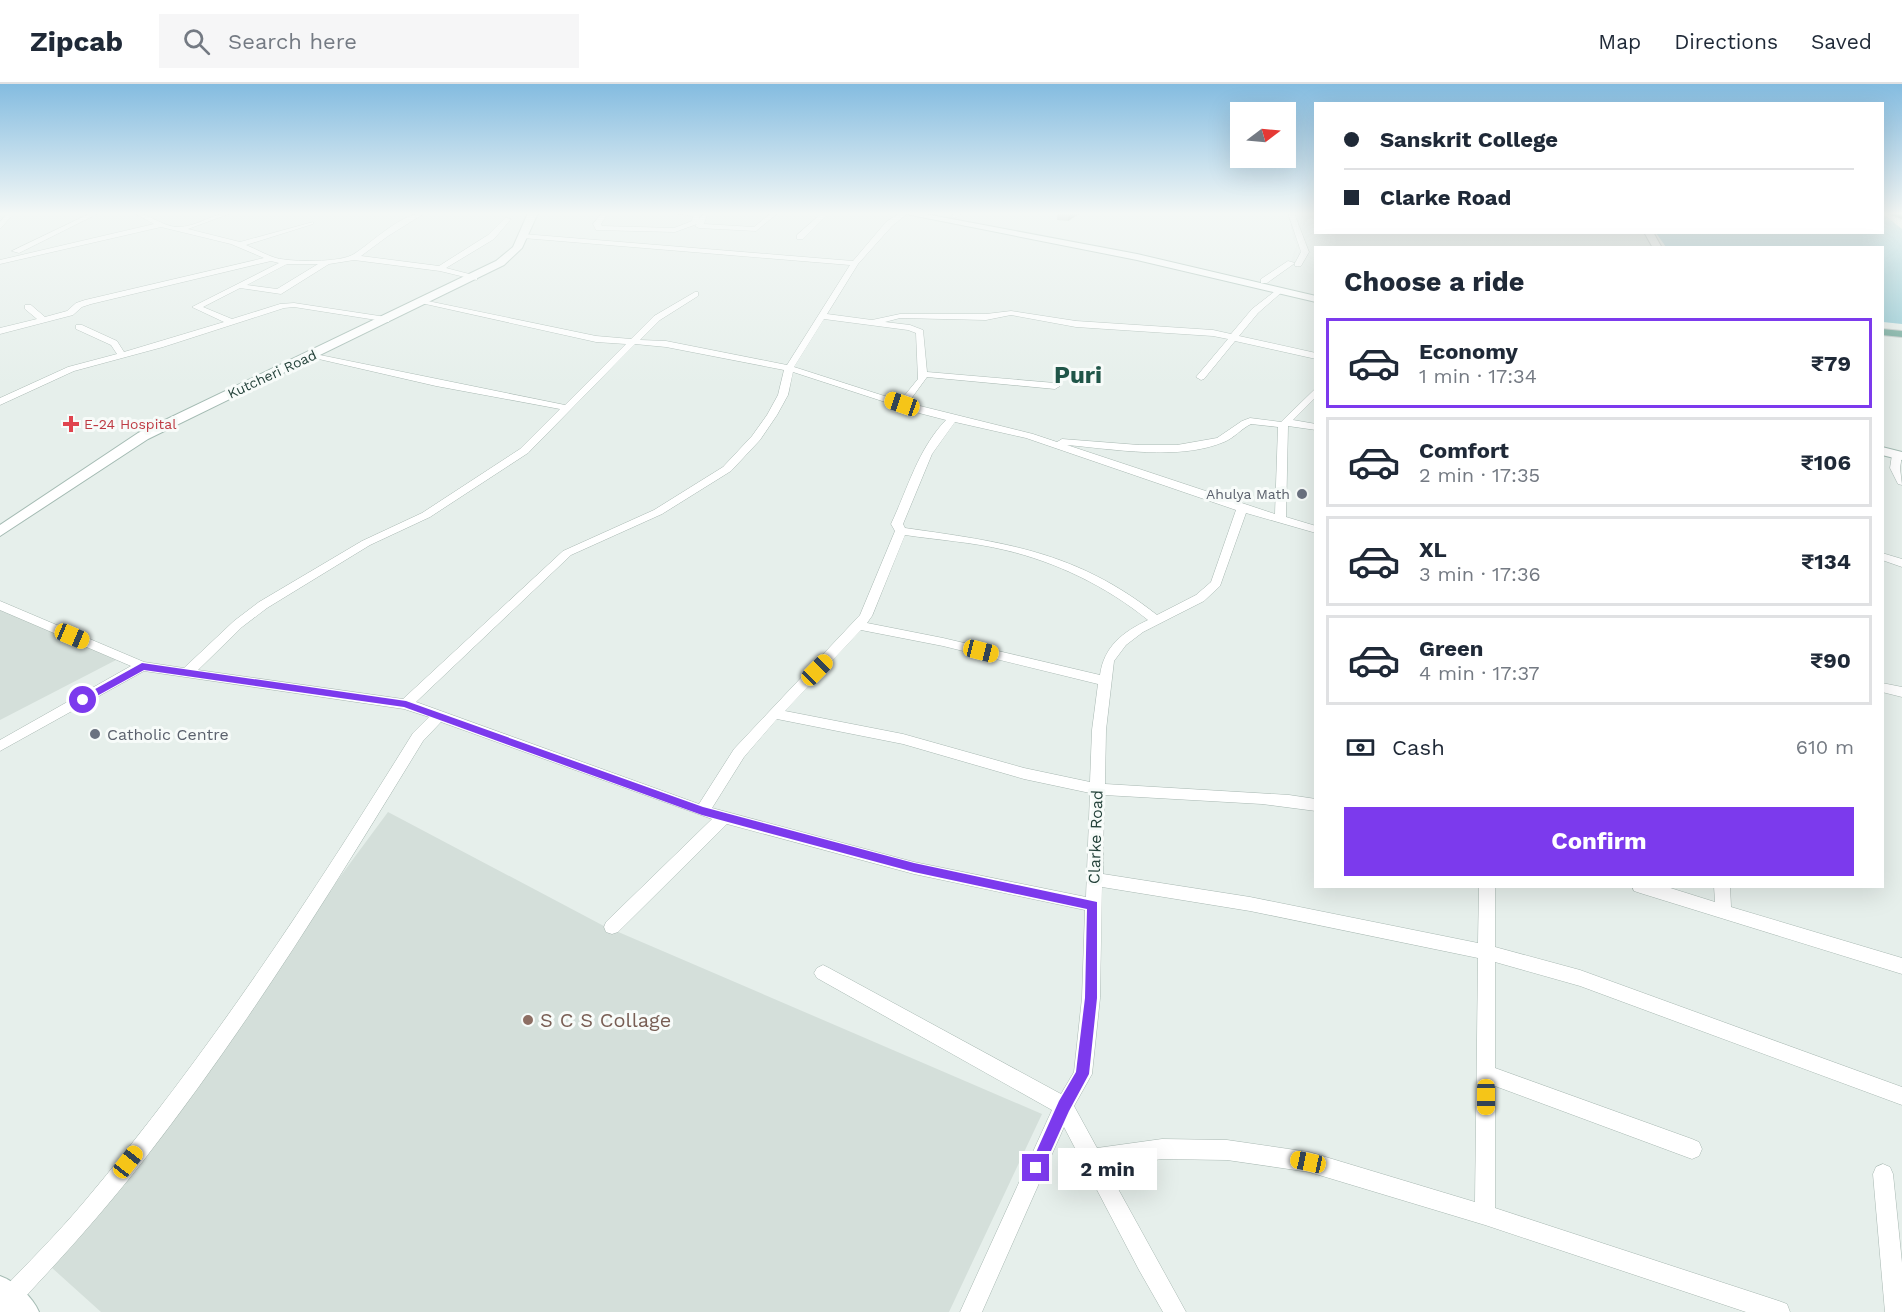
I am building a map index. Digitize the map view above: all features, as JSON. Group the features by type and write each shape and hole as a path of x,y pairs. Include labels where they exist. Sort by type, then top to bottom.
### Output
{"main road":[{"name":"Kutcheri Road","path":"0,532 143,436 486,270"},
{"path":"1194,270 1314,299"},
{"path":"1215,270 1314,294"},
{"path":"1884,332 1902,334"},
{"path":"1884,443 1900,453"},
{"path":"1884,451 1900,453"}],"street":[{"path":"0,331 70,313 79,305 224,270"},
{"path":"234,323 196,307 270,270"},
{"path":"240,286 278,292 313,270"},
{"path":"448,270 474,278"},
{"path":"406,704 567,553 658,512 727,469 756,438 772,415 783,395 789,368 850,270"},
{"path":"1264,281 1282,270"},
{"path":"1202,377 1236,338 1255,311 1279,290"},
{"path":"186,673 238,624 263,605 366,543 426,514 524,451 635,343 657,318 695,294"},
{"path":"421,302 596,339 666,344 789,368 902,404 1046,441 1242,508 1314,529"},
{"path":"0,402 54,375 234,323 289,304 386,320"},
{"path":"28,307 43,320"},
{"path":"875,322 900,316 986,317 1011,313 1062,322 1180,329 1236,338 1314,356"},
{"path":"822,316 910,327 920,332 924,374 922,383 902,404"},
{"path":"79,327 114,343 122,356"},
{"path":"313,355 436,383 568,408"},
{"path":"924,374 1055,386"},
{"path":"1280,519 1285,424 1314,393"},
{"path":"901,531 897,524 918,470 931,443 953,418"},
{"path":"1046,441 1149,448 1175,447 1224,440 1250,421 1314,428"},
{"path":"1900,453 1895,468 1902,482"},
{"name":"Clarke Road","path":"971,1312 1064,1106 1083,1074 1091,998 1099,730 1108,661 1121,642 1156,620 1200,598 1216,583 1242,508"},
{"path":"901,531 1018,550 1099,581 1136,603 1156,620"},
{"path":"702,811 739,753 866,616 901,531"},
{"path":"1884,557 1902,563"},
{"path":"0,605 142,666 406,704 702,811 914,868 1093,905"},
{"path":"858,625 943,642 1105,681"},
{"path":"0,746 142,666"},
{"path":"1884,688 1902,692"},
{"path":"774,713 808,724 903,739 993,762 1053,782 1158,795 1270,799 1314,805"},
{"path":"8,1302 90,1211 194,1077 290,942 418,736 437,717"},
{"path":"612,927 724,817"},
{"path":"1094,879 1250,904 1487,952 1580,978 1902,1096"},
{"path":"1485,1215 1487,888"},
{"path":"1647,888 1902,966"},
{"path":"1722,888 1723,910"},
{"path":"823,973 1064,1106 1175,1312"},
{"path":"1486,1074 1692,1149"},
{"path":"1091,1159 1162,1149 1227,1150 1274,1155 1308,1162 1485,1215 1779,1312"},
{"path":"1883,1174 1896,1312"}],"shaded area":[{"path":"0,608 118,659 0,720"},
{"name":"S C S Collage","path":"388,812 602,925 1042,1114 949,1312 101,1312 51,1267"}],"water":[{"path":"1884,270 1902,270 1902,324 1884,322"}],"place":[{"name":"E-24 Hospital","path":"71,424"},
{"name":"Ahulya Math","path":"1302,494"},
{"name":"Catholic Centre","path":"95,734"},
{"name":"S C S Collage","path":"528,1020"}],"district":[{"name":"Puri","path":"1078,375"}],"route":[{"path":"83,700 142,666 406,704 702,811 914,868 1093,905 1091,998 1083,1074 1064,1106 1036,1168"}]}
